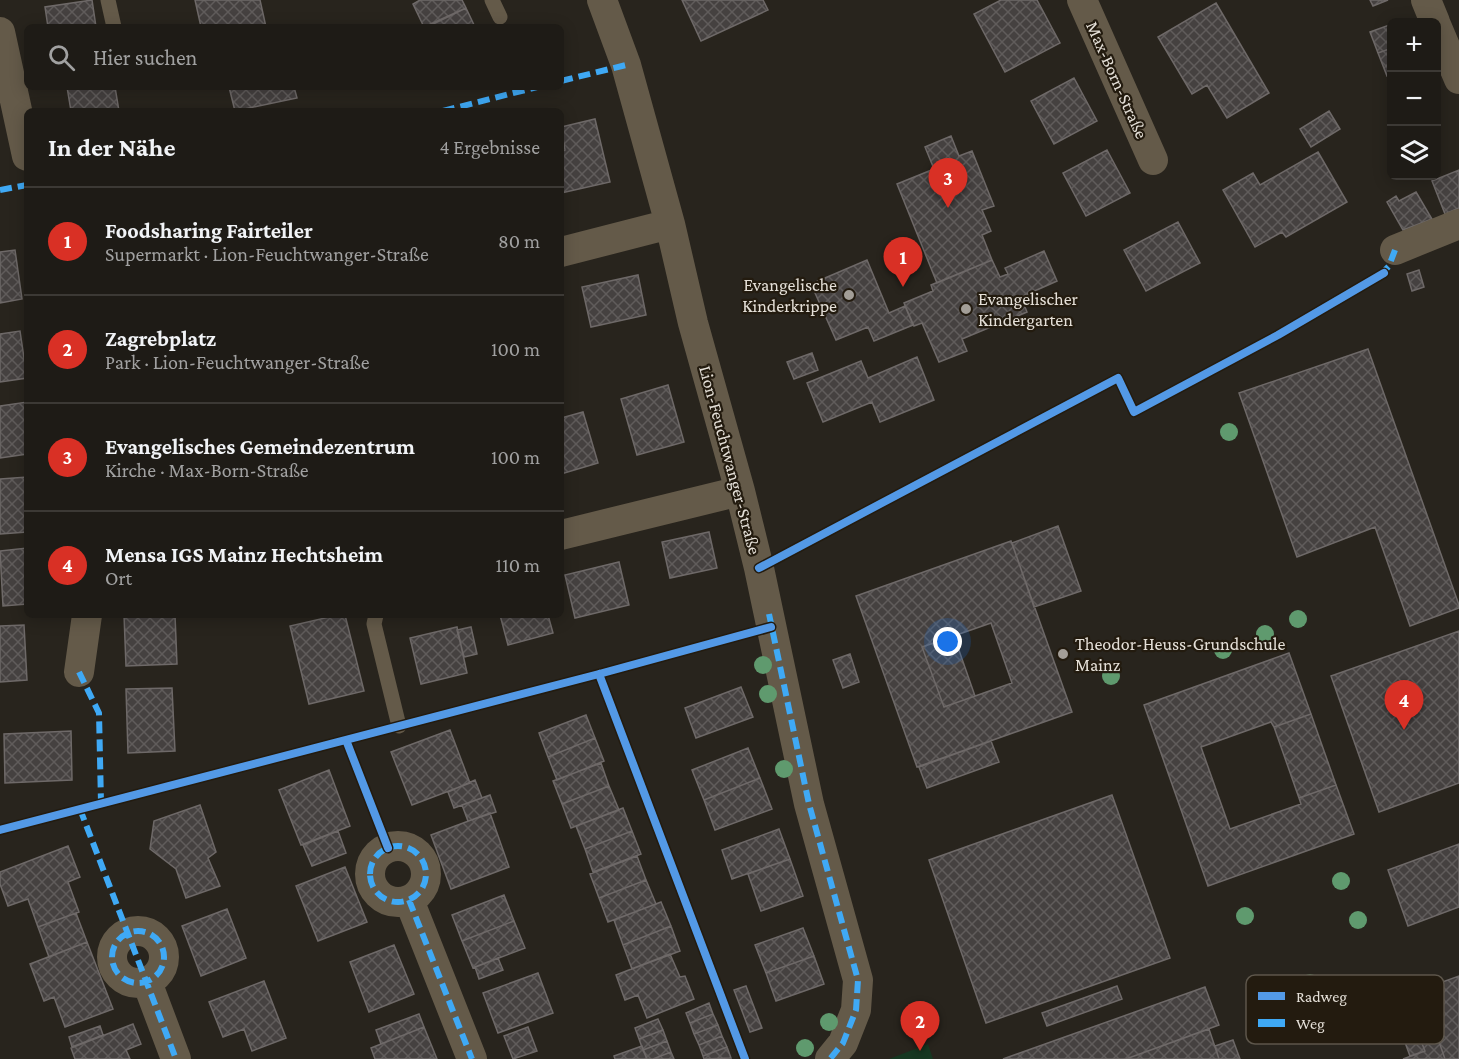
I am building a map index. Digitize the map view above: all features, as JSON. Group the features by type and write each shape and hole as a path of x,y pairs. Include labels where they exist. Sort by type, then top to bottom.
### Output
{"street":[{"name":"Lion-Feuchtwanger-Straße","path":"602,0 626,65 670,224 693,323 740,491 759,568 809,804 858,980 856,1010 843,1043 830,1059"},
{"name":"Max-Born-Straße","path":"1082,0 1153,160"},
{"path":"1426,0 1434,18"},
{"path":"0,32 24,142"},
{"path":"1441,36 1459,79"},
{"path":"564,251 670,224"},
{"path":"1395,250 1459,224"},
{"path":"564,534 740,491"},
{"path":"79,672 87,618"},
{"path":"409,900 472,1059"},
{"path":"147,982 176,1059"}],"lane":[{"path":"108,0 113,24"},
{"path":"492,0 500,16"},
{"path":"375,618 374,624 399,726"}],"green space":[{"path":"928,1044 933,1059 889,1059"}],"building":[{"path":"92,0 96,24 48,24 45,7"},
{"path":"195,0 260,0 265,24 200,24"},
{"path":"420,0 462,0 466,8 431,24 423,24 413,4"},
{"path":"682,0 763,0 768,10 701,41"},
{"path":"1001,0 1037,0 1060,43 1005,72 974,14"},
{"path":"1370,0 1388,0 1373,6"},
{"path":"1216,3 1269,93 1227,118 1207,85 1192,94 1158,37"},
{"path":"466,8 474,24 433,24"},
{"path":"1387,26 1387,50 1378,53 1370,32"},
{"path":"1387,50 1387,76 1378,53"},
{"path":"1074,78 1097,121 1054,144 1031,101"},
{"path":"68,90 116,90 118,108 70,108"},
{"path":"230,90 295,90 297,98 249,108 234,108"},
{"path":"1329,111 1340,129 1311,147 1300,129"},
{"path":"595,119 610,182 564,192 564,126"},
{"path":"951,136 959,156 972,151 994,206 982,210 991,231 982,235 992,260 937,283 897,184 934,169 925,147"},
{"path":"1107,150 1130,193 1086,216 1063,173"},
{"path":"1318,152 1347,202 1286,237 1282,232 1255,247 1223,190 1253,173 1260,185"},
{"path":"1459,170 1459,208 1445,214 1432,181 1441,180 1441,177"},
{"path":"1416,192 1432,219 1403,230 1387,202 1396,196 1399,201"},
{"path":"1178,222 1200,263 1146,291 1124,250"},
{"path":"15,250 22,299 0,303 0,252"},
{"name":"Evangelischer Kindergarten","path":"1044,251 1057,281 1021,297 1027,312 962,339 967,351 939,362 922,323 914,326 904,303 933,291 931,285 992,260 1000,277 1008,274 1005,268"},
{"name":"Evangelische Kinderkrippe","path":"867,260 889,313 905,306 913,325 874,341 868,327 836,340 811,284"},
{"path":"1419,270 1424,287 1412,291 1407,274"},
{"path":"638,275 646,315 591,327 582,287"},
{"path":"20,331 24,378 0,382 0,334"},
{"path":"1368,349 1459,605 1459,608 1410,626 1375,527 1297,557 1239,393"},
{"path":"812,353 818,370 794,379 787,362"},
{"path":"917,357 934,400 880,422 872,402 823,422 807,383 861,361 868,378"},
{"path":"668,385 684,442 637,455 621,399"},
{"path":"24,402 24,454 0,458 0,406"},
{"path":"583,412 598,463 564,473 564,417"},
{"path":"24,477 24,532 0,534 0,479"},
{"path":"1058,526 1081,591 1034,607 1012,543"},
{"path":"709,532 717,568 670,578 662,542"},
{"path":"1011,541 1072,712 917,767 856,596","holes":["991,623 1012,683 944,707 922,647"]},
{"path":"24,548 24,604 3,606 0,551"},
{"path":"619,562 629,605 575,618 565,575"},
{"path":"124,618 175,618 177,664 126,666"},
{"path":"325,618 346,618 364,691 309,704 290,626"},
{"path":"501,618 549,618 553,633 508,645"},
{"path":"24,625 27,680 0,682 0,626"},
{"path":"457,627 467,673 421,684 410,638"},
{"path":"471,627 477,654 464,657 457,630"},
{"path":"1459,631 1459,783 1379,812 1331,676"},
{"path":"954,636 975,696 944,707 922,647"},
{"path":"1289,653 1311,714 1274,727 1271,722 1201,747 1230,829 1301,804 1299,798 1336,785 1354,834 1208,886 1144,705"},
{"path":"850,654 859,682 843,688 833,660"},
{"path":"741,687 753,717 696,738 685,708"},
{"path":"172,688 175,751 128,753 126,689"},
{"path":"1311,714 1336,785 1299,798 1274,727"},
{"path":"586,715 595,738 548,757 539,733"},
{"path":"450,730 470,783 412,805 391,752"},
{"path":"71,731 72,780 5,783 4,734"},
{"path":"595,738 604,761 557,780 548,757"},
{"path":"991,741 999,762 927,788 919,767"},
{"path":"748,748 760,778 704,800 692,770"},
{"path":"601,763 609,786 562,804 553,781"},
{"path":"329,770 350,826 301,845 279,790"},
{"path":"760,778 772,809 715,830 704,800"},
{"path":"475,780 482,798 454,808 448,792"},
{"path":"609,786 619,810 571,828 562,804"},
{"path":"490,795 496,812 468,821 462,805"},
{"path":"1112,795 1170,958 986,1023 929,860"},
{"path":"200,805 216,852 208,858 220,886 186,898 176,869 150,849 154,821"},
{"path":"623,808 632,831 585,849 576,826"},
{"path":"490,813 509,867 451,889 431,835"},
{"path":"779,829 790,859 732,879 722,850"},
{"path":"338,831 346,853 312,866 303,845"},
{"path":"632,831 641,854 593,872 585,849"},
{"path":"1459,844 1459,907 1408,926 1388,870"},
{"path":"68,846 80,877 68,882 79,912 38,927 28,899 8,906 0,884 0,872"},
{"path":"637,856 646,880 599,898 590,874"},
{"path":"790,859 803,896 761,911 748,874"},
{"path":"345,867 367,922 318,941 296,886"},
{"path":"646,880 656,904 608,922 599,898"},
{"path":"504,895 514,921 462,941 452,915"},
{"path":"661,902 671,926 623,945 614,920"},
{"path":"227,909 246,958 201,976 182,926"},
{"path":"76,913 87,942 49,957 38,927"},
{"path":"514,921 525,948 473,968 462,941"},
{"path":"671,926 680,951 632,969 623,945"},
{"path":"803,928 814,956 766,973 755,945"},
{"path":"87,942 113,1009 65,1027 54,997 44,1001 30,964"},
{"path":"394,945 414,994 369,1012 350,962"},
{"path":"670,954 680,977 685,976 694,999 647,1018 638,995 625,1000 616,975"},
{"path":"814,956 824,984 776,1001 766,973"},
{"path":"498,958 503,970 479,979 475,967"},
{"path":"538,973 553,1013 498,1033 483,993"},
{"path":"1459,976 1459,1059 1445,1059 1440,1044 1444,1044 1444,981"},
{"path":"264,981 286,1038 252,1051 244,1029 223,1037 209,1002"},
{"path":"746,986 762,1028 750,1032 734,990"},
{"path":"1117,986 1122,999 1047,1026 1042,1013"},
{"path":"1205,987 1219,1025 1126,1059 1003,1059"},
{"path":"709,1003 713,1014 690,1023 686,1013"},
{"path":"419,1014 424,1027 381,1044 376,1030"},
{"path":"713,1014 718,1025 694,1034 690,1023"},
{"path":"658,1019 663,1030 639,1039 635,1028"},
{"path":"133,1024 141,1044 126,1050 130,1059 75,1059 71,1048"},
{"path":"718,1025 722,1036 699,1045 694,1034"},
{"path":"100,1026 103,1035 72,1047 69,1037"},
{"path":"424,1027 437,1059 375,1059 371,1048"},
{"path":"528,1027 537,1051 513,1059 504,1036"},
{"path":"1209,1029 1219,1059 1126,1059"},
{"path":"663,1030 667,1041 643,1050 639,1039"},
{"path":"722,1036 727,1047 703,1056 699,1045"},
{"path":"1233,1040 1240,1059 1219,1059 1215,1046"},
{"path":"667,1041 671,1052 647,1059 643,1050"},
{"path":"1406,1044 1422,1044 1425,1051 1410,1056"},
{"path":"1422,1044 1440,1044 1445,1059 1403,1059 1425,1051"},
{"path":"642,1046 647,1059 615,1059 614,1056"},
{"path":"727,1047 731,1058 704,1059 703,1056"},
{"path":"671,1052 674,1059 653,1059"}],"marked path":[{"path":"564,80 626,65"},
{"path":"455,108 525,90"},
{"path":"0,190 24,186"},
{"path":"1380,275 1389,266 1395,250"},
{"path":"769,614 809,804 858,980 856,1010 843,1043 830,1059"},
{"path":"79,672 99,713 101,803"},
{"path":"80,809 176,1059"},
{"path":"398,846 409,848 418,854 424,863 426,874 424,885 418,894 409,900 398,902 387,900 378,894 372,885 370,874 372,863 378,854 387,848 398,846"},
{"path":"409,900 472,1059"},
{"path":"133,931 143,931 157,938 164,957 157,976 143,983 133,983 123,979 116,972 112,962 112,952 116,942 123,935 133,931"}],"cycle path":[{"path":"759,568 1118,378 1134,412 1278,335 1384,273"},
{"path":"0,830 771,627"},
{"path":"599,674 745,1059"},
{"path":"346,740 388,848"}],"place":[{"name":"Evangelisches Gemeindezentrum","path":"948,208"},
{"name":"Foodsharing Fairteiler","path":"903,287"},
{"name":"Evangelische Kinderkrippe","path":"849,295"},
{"name":"Evangelischer Kindergarten","path":"966,309"},
{"name":"Theodor-Heuss-Grundschule Mainz","path":"1063,654"},
{"name":"Mensa IGS Mainz Hechtsheim","path":"1404,730"},
{"name":"Zagrebplatz","path":"920,1051"}]}
